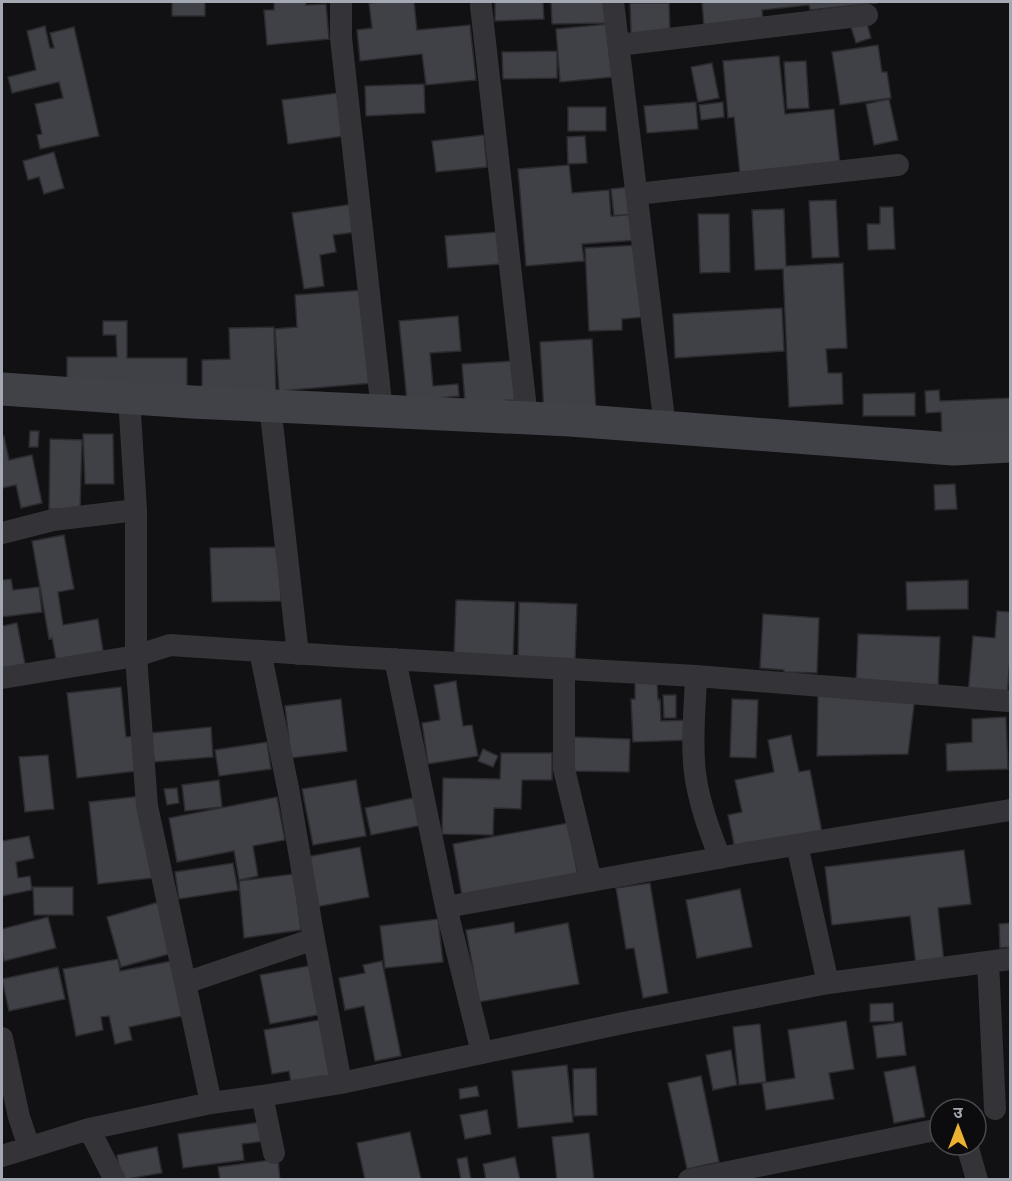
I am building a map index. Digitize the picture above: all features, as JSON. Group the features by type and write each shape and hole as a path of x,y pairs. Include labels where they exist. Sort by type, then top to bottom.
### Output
{"street":[{"path":"341,2 341,38 382,411"},
{"path":"613,2 665,428"},
{"path":"481,6 527,418"},
{"path":"619,45 867,15"},
{"path":"637,194 898,165"},
{"path":"2,389 527,418 952,449 1011,446"},
{"path":"129,397 136,510 136,656 147,806 211,1103"},
{"path":"270,405 298,654"},
{"path":"2,533 53,520 136,510"},
{"path":"2,678 136,656 170,645 696,676 1008,701"},
{"path":"260,651 289,793 341,1083"},
{"path":"395,659 446,907 482,1053"},
{"path":"564,669 564,769 591,881"},
{"path":"696,676 695,773 701,803 720,858"},
{"path":"446,907 720,858 1011,810"},
{"path":"797,845 828,983"},
{"path":"185,983 314,939"},
{"path":"2,1156 88,1129 211,1103 341,1083 623,1023 828,983 999,961 994,1112"},
{"path":"2,1038 19,1117 29,1147"},
{"path":"262,1096 274,1153"},
{"path":"88,1129 115,1179"},
{"path":"689,1179 928,1131"},
{"path":"971,1157 977,1179"}],"building":[{"path":"172,2 205,2 205,16 172,16"},
{"path":"274,2 326,4 329,39 267,45 264,10 274,10"},
{"path":"414,2 417,30 470,25 476,80 426,85 422,54 360,61 357,30 372,28 369,3"},
{"path":"495,2 543,2 544,19 495,21"},
{"path":"551,2 609,2 610,23 552,24"},
{"path":"702,2 877,3 810,10 809,5 762,10 763,21 704,27"},
{"path":"630,3 669,3 670,32 631,33"},
{"path":"866,20 871,38 856,43 850,24"},
{"path":"608,24 613,77 560,82 556,29"},
{"path":"45,26 50,48 54,48 50,33 74,27 99,136 40,149 37,135 42,134 35,104 63,98 59,82 12,93 8,77 36,70 27,31"},
{"path":"878,45 882,72 887,72 891,98 840,105 832,52"},
{"path":"557,51 557,78 503,79 502,52"},
{"path":"779,56 785,114 834,109 840,165 740,174 734,117 728,118 723,61"},
{"path":"806,61 809,108 787,109 784,62"},
{"path":"712,63 719,98 698,102 691,67"},
{"path":"424,84 425,113 366,116 365,86"},
{"path":"338,93 344,136 288,144 282,100"},
{"path":"889,99 898,140 874,145 866,104"},
{"path":"696,102 698,129 647,133 644,106"},
{"path":"723,102 724,117 701,120 699,105"},
{"path":"568,107 606,107 606,131 568,131"},
{"path":"484,135 487,167 436,172 432,141"},
{"path":"585,136 587,163 568,164 567,137"},
{"path":"54,152 64,188 44,194 39,177 28,180 23,161"},
{"path":"569,165 572,193 609,190 611,216 636,214 639,240 582,244 584,261 526,266 518,169"},
{"path":"630,187 633,214 614,216 611,189"},
{"path":"836,200 839,257 812,258 809,201"},
{"path":"353,204 357,232 333,235 336,252 320,255 324,286 304,289 292,213"},
{"path":"880,207 893,207 895,249 868,250 867,224 880,224"},
{"path":"784,209 786,266 843,263 847,348 826,349 828,373 842,373 843,404 789,407 783,269 755,270 752,210"},
{"path":"698,214 729,214 730,272 700,273"},
{"path":"498,232 501,264 448,268 445,236"},
{"path":"640,245 644,317 622,319 622,330 589,331 585,248"},
{"path":"365,290 373,383 279,391 275,329 297,327 295,295"},
{"path":"782,308 784,351 675,358 673,314"},
{"path":"458,316 461,351 430,353 433,386 458,384 459,396 407,401 399,321"},
{"path":"103,321 127,321 127,358 187,358 187,394 67,391 67,357 117,357 116,335 103,335"},
{"path":"274,327 276,393 202,395 202,360 230,359 229,328"},
{"path":"592,339 596,412 544,414 540,342"},
{"path":"514,361 516,400 465,403 462,364"},
{"path":"939,390 940,401 1010,398 1010,435 942,438 941,412 926,413 925,391"},
{"path":"915,393 915,416 863,416 863,394"},
{"path":"30,431 39,431 38,447 29,447"},
{"path":"83,434 113,434 114,484 85,484"},
{"path":"4,436 9,460 32,455 42,503 21,508 16,485 2,488 2,437"},
{"path":"50,439 82,440 80,510 49,509"},
{"path":"955,484 957,509 935,510 934,485"},
{"path":"64,535 74,589 58,592 63,625 98,619 104,657 57,665 52,638 49,639 32,541"},
{"path":"279,547 281,601 212,602 210,548"},
{"path":"11,579 13,590 39,587 42,612 2,617 2,580"},
{"path":"968,580 968,609 907,610 906,582"},
{"path":"456,600 515,602 513,659 454,657"},
{"path":"519,602 577,604 575,661 518,660"},
{"path":"997,611 1010,612 1007,698 968,695 973,636 995,638"},
{"path":"763,614 819,618 817,673 784,672 784,670 760,668"},
{"path":"17,623 26,669 2,674 2,626"},
{"path":"858,634 940,637 938,688 856,685"},
{"path":"456,681 463,726 472,725 478,756 428,764 422,723 440,720 434,685"},
{"path":"657,681 661,721 692,720 692,740 633,742 631,699 635,699 635,682"},
{"path":"121,687 126,737 133,736 137,771 77,778 67,693"},
{"path":"663,695 676,695 676,718 664,718"},
{"path":"818,695 915,697 908,754 817,756"},
{"path":"341,699 347,751 291,758 285,706"},
{"path":"732,699 758,700 756,758 730,757"},
{"path":"1006,717 1008,769 947,771 946,744 972,742 972,719"},
{"path":"211,727 213,757 154,762 151,733"},
{"path":"791,735 799,772 810,770 822,832 735,849 728,815 742,812 735,780 774,772 768,740"},
{"path":"573,737 630,739 629,772 572,771"},
{"path":"267,742 271,769 219,776 215,750"},
{"path":"483,749 498,756 493,767 478,761"},
{"path":"501,753 552,753 552,780 522,780 521,809 494,808 493,835 442,834 443,778 500,779"},
{"path":"48,755 54,809 25,812 19,757"},
{"path":"219,780 222,807 185,811 182,785"},
{"path":"356,780 366,836 313,845 302,789"},
{"path":"177,788 179,803 167,805 164,789"},
{"path":"142,796 152,878 98,884 89,802"},
{"path":"422,796 428,824 371,835 365,808"},
{"path":"277,797 285,840 253,846 258,876 239,880 234,851 177,862 169,818"},
{"path":"568,823 579,881 463,902 453,844"},
{"path":"29,836 34,858 16,862 18,878 30,876 32,890 2,896 2,841"},
{"path":"360,847 369,897 316,907 306,857"},
{"path":"964,850 971,904 938,908 944,962 916,965 910,916 832,925 825,867"},
{"path":"233,863 238,890 179,899 175,872"},
{"path":"294,874 301,930 244,938 239,881"},
{"path":"650,883 668,993 643,998 634,948 626,949 616,888"},
{"path":"33,887 73,887 73,915 34,915"},
{"path":"740,889 752,947 697,958 686,900"},
{"path":"159,902 173,953 121,967 107,917"},
{"path":"48,917 56,948 4,961 2,929"},
{"path":"438,919 443,962 385,968 380,926"},
{"path":"514,922 515,933 568,923 579,984 479,1002 466,930"},
{"path":"1010,923 1010,947 1000,948 999,924"},
{"path":"118,959 120,971 177,960 187,1015 129,1027 132,1040 115,1044 109,1016 101,1017 103,1030 76,1036 63,969"},
{"path":"382,961 401,1056 375,1061 364,1006 345,1010 339,978 365,973 363,965"},
{"path":"313,965 323,1014 270,1024 260,975"},
{"path":"58,967 65,999 9,1011 2,979"},
{"path":"893,1003 894,1021 870,1022 870,1004"},
{"path":"324,1019 334,1075 291,1083 289,1071 272,1074 264,1030"},
{"path":"846,1021 854,1069 829,1073 834,1099 766,1110 762,1083 795,1078 788,1030"},
{"path":"902,1022 906,1055 877,1058 873,1026"},
{"path":"760,1024 766,1082 739,1085 733,1027"},
{"path":"731,1050 737,1085 713,1090 706,1055"},
{"path":"567,1065 573,1122 518,1128 512,1071"},
{"path":"915,1066 925,1117 894,1123 884,1072"},
{"path":"596,1068 597,1115 574,1116 573,1069"},
{"path":"701,1076 719,1162 687,1169 668,1083"},
{"path":"477,1086 479,1096 460,1099 459,1089"},
{"path":"487,1110 491,1134 465,1139 460,1115"},
{"path":"262,1122 265,1141 242,1144 244,1160 183,1168 178,1134"},
{"path":"410,1132 421,1179 365,1180 357,1143"},
{"path":"589,1133 594,1180 557,1180 552,1137"},
{"path":"157,1147 162,1173 121,1180 117,1155"},
{"path":"467,1157 471,1180 461,1180 457,1159"},
{"path":"515,1157 520,1180 486,1180 483,1164"},
{"path":"278,1159 280,1180 220,1180 218,1167"}]}
